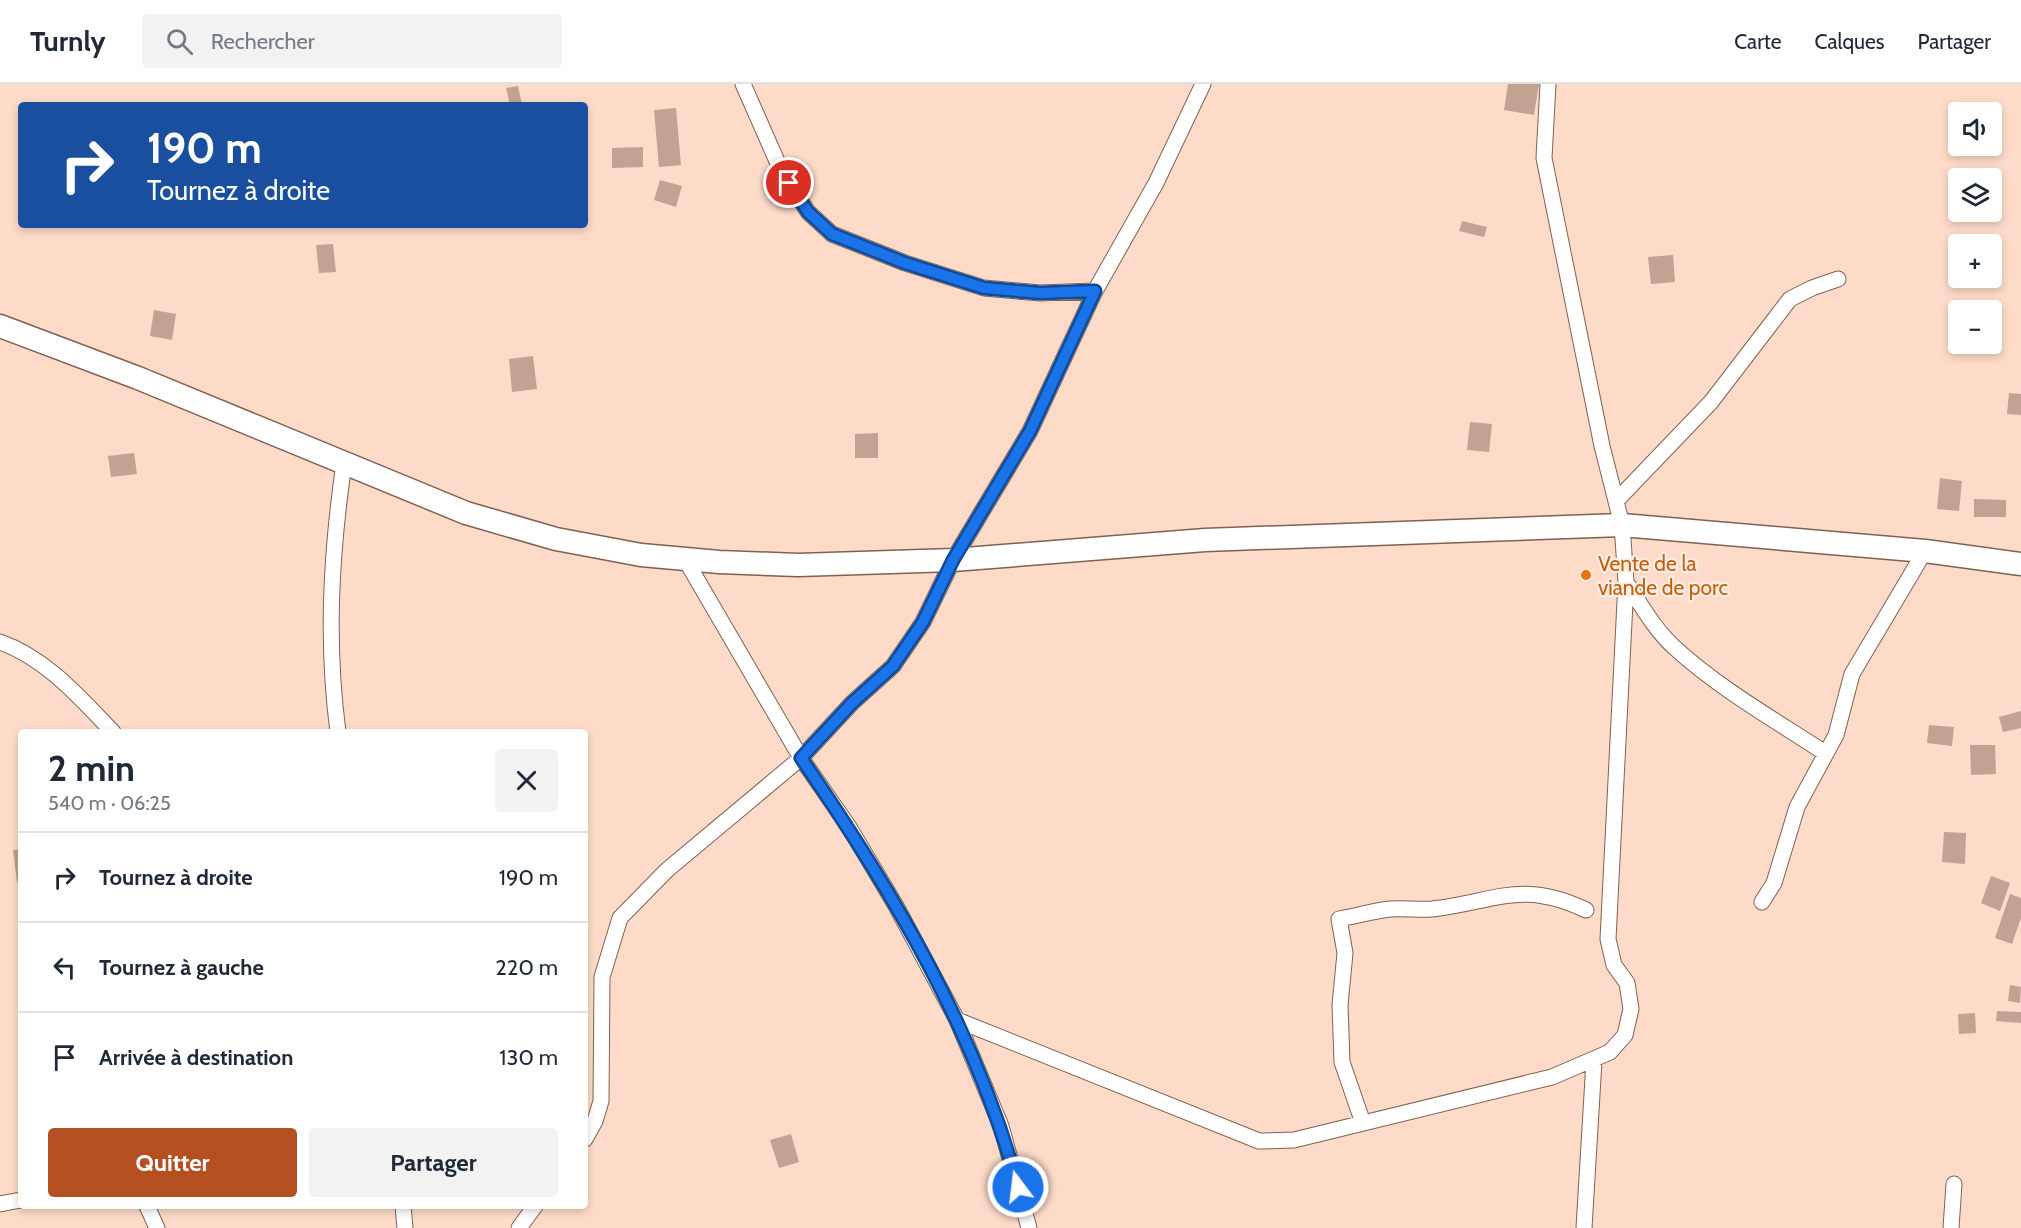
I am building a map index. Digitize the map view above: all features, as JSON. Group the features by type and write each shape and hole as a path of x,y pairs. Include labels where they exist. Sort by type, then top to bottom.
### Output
{"main road":[{"path":"0,326 138,378 466,513 556,539 641,555 798,565 953,560 1205,540 1622,525 1925,551 2021,564"}],"street":[{"path":"743,84 780,168 808,212 832,234 905,263 984,288 1040,293 1095,291"},
{"path":"588,1134 596,1121 602,1101 602,977 620,918 667,870 801,758 852,703 893,666 923,622 953,560 1030,431 1095,291 1156,183 1203,84"},
{"path":"957,1020 1259,1141 1294,1140 1552,1077 1594,1061 1610,1052 1624,1035 1631,1009 1627,983 1614,965 1608,939 1626,582 1622,525 1602,446 1544,158 1548,84"},
{"path":"1617,500 1711,402 1790,299 1838,279"},
{"path":"338,729 331,627 332,543 344,463"},
{"path":"1762,902 1774,883 1797,807 1836,735 1852,674 1925,551"},
{"path":"685,559 801,758 849,827 884,886 957,1020 1002,1126 1029,1228"},
{"path":"1626,582 1654,624 1674,648 1746,702 1825,753"},
{"path":"0,642 16,648 67,684 111,729"},
{"path":"1363,1123 1342,1062 1340,1005 1345,954 1339,919 1390,909 1432,909 1491,897 1531,893 1564,900 1586,910"},
{"path":"1584,1228 1594,1061"},
{"path":"1951,1228 1954,1184"},
{"path":"0,1204 18,1201"},
{"path":"148,1209 157,1228"},
{"path":"403,1209 405,1228"},
{"path":"519,1228 533,1209"}],"building":[{"path":"1508,84 1539,84 1534,115 1504,110"},
{"path":"518,86 521,102 509,102 506,88"},
{"path":"676,108 681,165 659,167 654,110"},
{"path":"643,147 643,167 612,168 612,148"},
{"path":"660,180 682,186 676,207 654,200"},
{"path":"1462,221 1487,227 1484,237 1459,231"},
{"path":"333,244 336,272 319,273 316,245"},
{"path":"1673,255 1675,282 1651,284 1648,257"},
{"path":"154,310 176,314 172,340 150,336"},
{"path":"533,356 537,389 512,392 509,359"},
{"path":"2009,393 2021,394 2021,415 2007,414"},
{"path":"1470,422 1492,424 1489,452 1467,450"},
{"path":"878,433 878,458 855,458 855,434"},
{"path":"134,453 137,474 111,477 108,456"},
{"path":"1940,478 1962,481 1959,511 1937,509"},
{"path":"1974,499 2006,500 2006,517 1974,517"},
{"path":"2021,711 2021,728 2003,732 1999,717"},
{"path":"1929,725 1954,727 1952,746 1927,743"},
{"path":"1970,745 1995,745 1996,774 1971,775"},
{"path":"1944,832 1966,833 1965,864 1942,862"},
{"path":"18,849 17,883 13,850"},
{"path":"1991,876 2010,883 2000,911 1981,903"},
{"path":"2010,894 2021,898 2021,918 2012,944 1995,938"},
{"path":"2010,985 2021,987 2020,1003 2008,1001"},
{"path":"1997,1011 2021,1012 2021,1023 1996,1021"},
{"path":"1975,1013 1976,1033 1959,1034 1958,1014"},
{"path":"791,1134 799,1162 779,1168 770,1140"}],"place":[{"name":"Vente de la viande de porc","path":"1586,575"}],"route":[{"path":"789,183 808,212 832,234 905,263 984,288 1040,293 1095,291 1030,431 953,560 923,622 893,666 852,703 801,758 849,827 896,906 957,1020 1002,1126 1018,1187"}]}
